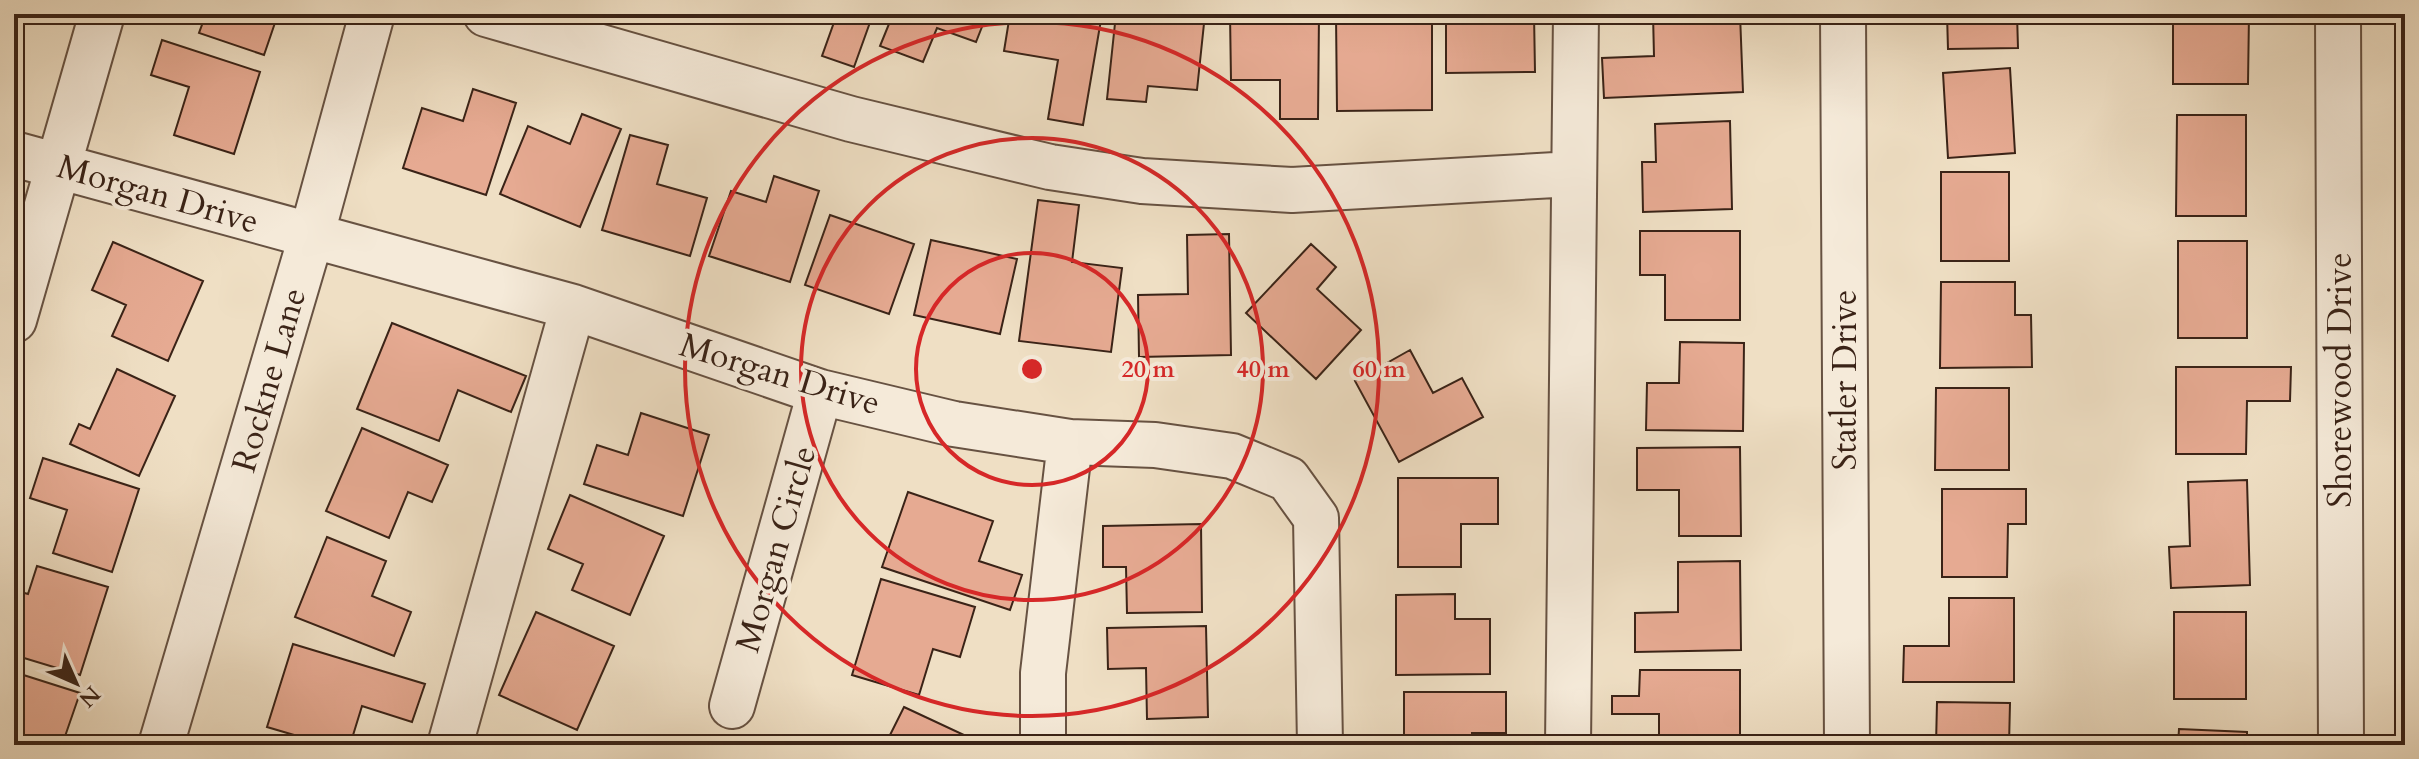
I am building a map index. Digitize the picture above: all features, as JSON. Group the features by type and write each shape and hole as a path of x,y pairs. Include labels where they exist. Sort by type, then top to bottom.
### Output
{"street":[{"path":"14,320 102,14"},
{"name":"Rockne Lane","path":"161,745 311,237 372,14"},
{"path":"486,14 851,119 1050,167 1142,181 1292,190 1573,174"},
{"path":"1568,745 1576,14"},
{"name":"Statler Drive","path":"1843,14 1847,745"},
{"name":"Shorewood Drive","path":"2338,14 2341,745"},
{"name":"Morgan Drive","path":"14,154 573,307 820,392 954,424 1070,442 1155,445 1232,456 1288,479 1316,518 1320,745"},
{"path":"450,745 573,307"},
{"name":"Morgan Circle","path":"732,706 820,392"},
{"path":"1043,745 1043,673 1070,442"}],"building":[{"path":"206,14 278,14 264,55 199,33"},
{"path":"619,14 639,14 637,21"},
{"path":"837,14 873,14 854,67 822,56"},
{"path":"893,14 987,14 976,42 937,28 923,62 880,46"},
{"path":"1010,14 1102,14 1083,125 1048,119 1058,60 1004,51"},
{"path":"1116,14 1205,14 1197,90 1148,86 1146,102 1107,99"},
{"path":"1230,14 1319,14 1318,119 1280,119 1280,80 1231,80"},
{"path":"1432,14 1432,110 1337,111 1336,15"},
{"path":"1446,14 1534,14 1535,72 1446,73"},
{"path":"1653,14 1740,14 1743,92 1604,98 1602,58 1654,56"},
{"path":"1947,14 2017,14 2018,48 1948,49"},
{"path":"2173,14 2249,14 2248,84 2173,84"},
{"path":"162,40 260,72 234,154 174,135 189,87 151,75"},
{"path":"2010,68 2015,153 1948,158 1943,73"},
{"path":"473,89 516,103 486,195 403,168 422,108 463,121"},
{"path":"582,114 621,129 580,227 500,194 528,126 570,144"},
{"path":"2177,115 2246,115 2246,216 2176,216"},
{"path":"1730,121 1732,209 1643,212 1642,162 1656,162 1655,124"},
{"path":"630,135 668,145 657,184 707,198 690,256 602,230"},
{"path":"1941,172 2009,172 2009,261 1941,261"},
{"path":"774,176 819,191 790,282 709,256 731,191 766,202"},
{"path":"1038,200 1079,205 1072,262 1122,268 1111,352 1019,341"},
{"path":"830,215 914,244 889,314 805,285"},
{"path":"1640,231 1740,231 1740,320 1665,320 1665,275 1640,275"},
{"path":"1229,234 1231,355 1139,357 1138,295 1188,294 1187,235"},
{"path":"931,240 1017,259 1000,334 914,315"},
{"path":"2178,241 2247,241 2247,338 2178,338"},
{"path":"113,242 203,281 168,361 112,336 126,305 92,290"},
{"path":"1311,244 1336,267 1317,289 1361,330 1316,379 1246,313"},
{"path":"1941,282 2015,282 2015,315 2031,315 2032,367 1940,368"},
{"path":"392,323 526,376 511,412 458,390 439,441 357,409"},
{"path":"1680,342 1744,343 1743,431 1646,430 1647,383 1679,383"},
{"path":"1410,350 1433,393 1462,378 1483,417 1399,462 1355,381"},
{"path":"2176,367 2291,367 2290,401 2247,401 2246,454 2176,454"},
{"path":"117,369 175,396 139,476 70,444 79,424 90,429"},
{"path":"1936,388 2009,388 2009,470 1935,470"},
{"path":"641,413 709,435 683,516 584,484 597,445 628,455"},
{"path":"362,428 448,465 432,502 408,492 389,538 326,511"},
{"path":"1740,447 1741,536 1679,536 1679,490 1637,490 1637,448"},
{"path":"43,458 139,489 112,572 53,553 67,510 30,498"},
{"path":"1398,478 1498,478 1498,524 1461,524 1461,567 1398,567"},
{"path":"2247,480 2250,585 2171,588 2169,547 2190,546 2188,482"},
{"path":"1942,489 2026,489 2026,524 2008,524 2007,577 1942,577"},
{"path":"908,492 993,521 979,561 1022,575 1010,610 882,567"},
{"path":"570,495 664,536 630,615 572,590 583,564 548,549"},
{"path":"1201,524 1202,612 1127,613 1126,567 1103,567 1103,526"},
{"path":"327,537 386,561 372,596 411,612 394,656 295,617"},
{"path":"1740,561 1741,650 1635,652 1635,613 1678,612 1678,562"},
{"path":"37,566 108,587 80,675 14,655 14,590 28,594"},
{"path":"881,579 975,607 960,657 933,649 919,695 852,675"},
{"path":"1455,594 1455,619 1490,619 1490,674 1396,675 1396,595"},
{"path":"1949,598 2014,598 2014,682 1903,682 1904,646 1949,646"},
{"path":"536,612 614,646 577,730 499,695"},
{"path":"2174,612 2246,612 2246,699 2174,699"},
{"path":"1206,626 1208,717 1147,719 1146,668 1108,669 1107,628"},
{"path":"293,644 425,684 412,722 362,706 350,745 328,745 267,727"},
{"path":"1640,670 1740,670 1740,745 1659,745 1659,714 1612,714 1612,696 1639,696"},
{"path":"14,672 80,693 62,745 14,745"},
{"path":"1404,692 1506,692 1506,733 1472,733 1472,745 1404,745"},
{"path":"1937,702 2010,703 2009,745 1936,745"},
{"path":"904,707 964,735 959,745 885,745"},
{"path":"2179,729 2247,732 2247,745 2178,745"},
{"path":"1132,741 1205,741 1205,745 1132,745"}]}
